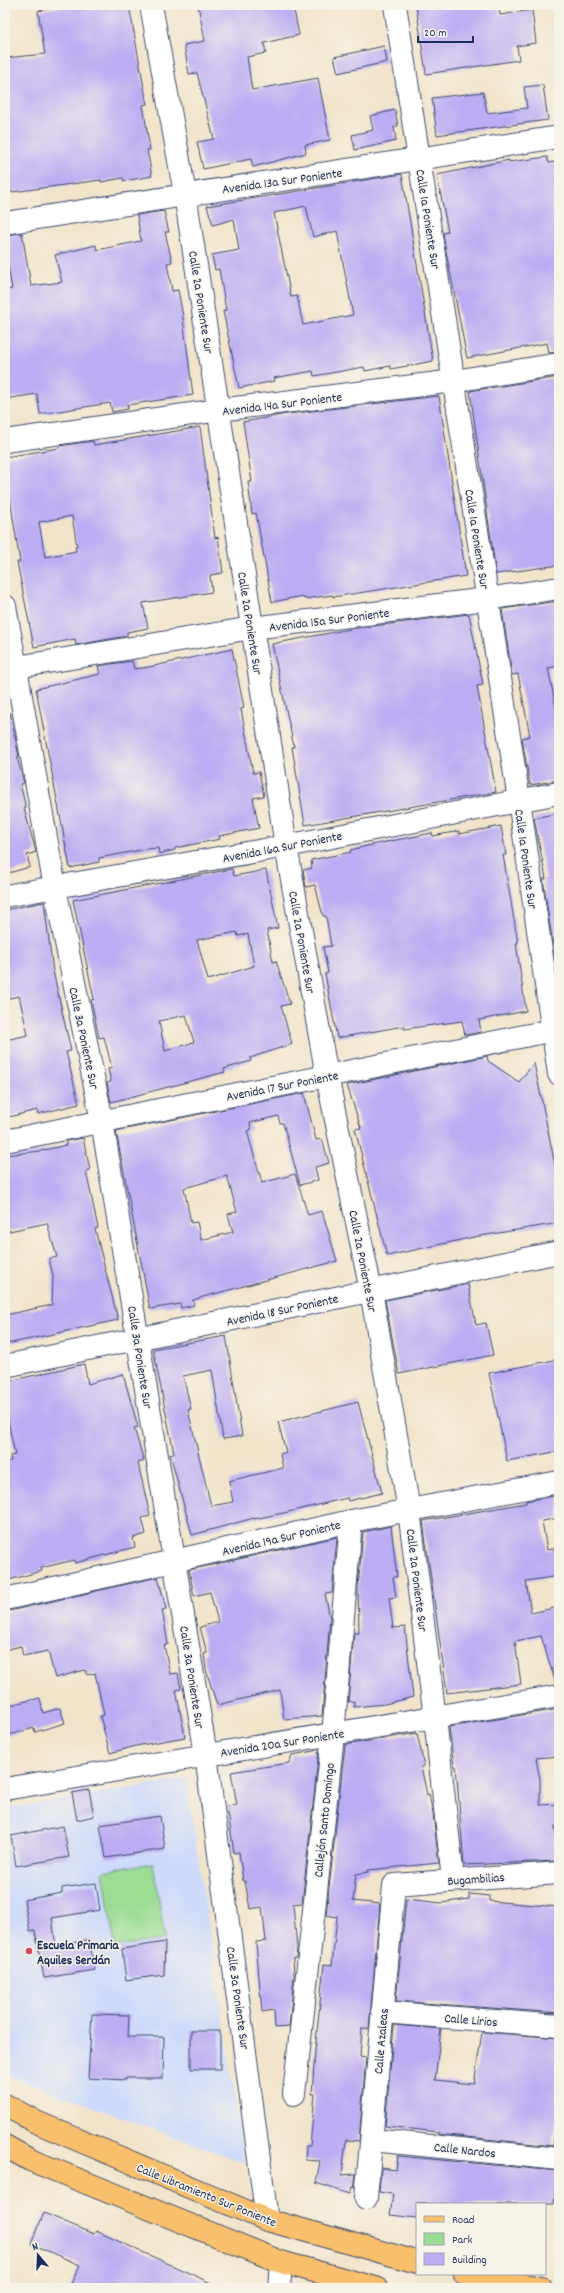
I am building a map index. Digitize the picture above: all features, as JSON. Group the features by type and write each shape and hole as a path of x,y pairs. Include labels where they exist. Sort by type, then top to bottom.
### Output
{"main road":[{"name":"Calle Libramiento Sur Poniente","path":"5,2105 36,2122 267,2220 416,2262"},
{"path":"5,2146 30,2160 281,2262 376,2288"},
{"path":"470,2275 541,2288"}],"street":[{"name":"Calle 2a Poniente Sur","path":"151,5 185,194 286,846 327,1076 371,1290 409,1510 435,1718 453,1880"},
{"name":"Calle 1a Poniente Sur","path":"394,5 555,1030 559,1074"},
{"name":"Avenida 13a Sur Poniente","path":"5,223 185,194 419,160 559,137"},
{"name":"Avenida 14a Sur Poniente","path":"5,442 219,410 454,381 559,364"},
{"name":"Avenida 15a Sur Poniente","path":"11,668 252,628 487,599 559,588"},
{"name":"Calle 3a Poniente Sur","path":"5,606 11,668 102,1121 206,1755 267,2220"},
{"name":"Avenida 16a Sur Poniente","path":"5,896 286,846 559,793"},
{"name":"Avenida 17 Sur Poniente","path":"5,1141 555,1030"},
{"name":"Avenida 18 Sur Poniente","path":"5,1366 559,1252"},
{"name":"Avenida 19a Sur Poniente","path":"5,1599 351,1521 559,1482"},
{"name":"Callejón Santo Domingo","path":"294,2094 332,1735 351,1521"},
{"name":"Avenida 20a Sur Poniente","path":"5,1789 559,1696"},
{"name":"Bugambilias","path":"394,1885 559,1873"},
{"name":"Calle Azaleas","path":"366,2198 394,1885"},
{"name":"Calle Lirios","path":"382,2012 559,2026"},
{"name":"Calle Nardos","path":"372,2140 559,2159"},
{"path":"278,2288 281,2262"}],"shaded area":[{"path":"186,1779 245,2163 5,2074 5,1809"}],"green space":[{"path":"153,1863 165,1939 115,1947 103,1871"}],"building":[{"path":"69,5 129,5 147,104 143,105 150,150 147,150 152,176 124,181 123,178 101,182 101,180 5,193 5,58 45,54 38,11"},
{"path":"198,5 293,5 299,35 264,43 266,53 247,57 252,90 318,78 330,140 305,145 306,153 253,167 251,159 203,169 197,142 214,139 197,73 189,74 184,45 205,41"},
{"path":"416,5 493,5 493,8 499,7 500,15 532,10 536,43 517,46 519,60 426,74"},
{"path":"384,46 387,62 338,73 334,57"},
{"path":"543,85 548,120 437,135 432,98 483,92 487,113 527,108 524,87"},
{"path":"395,110 398,126 394,127 396,141 355,150 352,135 373,130 370,116"},
{"path":"547,157 549,163 559,161 559,352 549,353 547,343 467,358 445,246 443,233 448,232 437,175 509,160 509,162"},
{"path":"402,174 433,361 391,369 390,366 365,371 364,367 314,376 313,371 274,378 275,381 239,388 223,311 226,310 219,269 215,270 212,255 239,250 234,219 213,225 207,206","holes":["306,206 313,237 337,231 353,315 303,325 297,296 291,297 274,213"]},
{"path":"164,211 169,232 165,232 172,262 167,263 172,291 178,290 193,395 127,405 128,409 112,412 110,403 40,414 37,394 5,399 5,290 12,289 5,248 5,235 22,233 31,286 62,282 55,255 96,245 97,250 141,241 137,215"},
{"path":"559,377 559,565 496,574 470,391"},
{"path":"439,396 466,576 333,597 333,595 304,599 303,596 272,602 256,513 252,514 248,482 252,482 243,422 287,414"},
{"path":"200,427 215,538 218,537 223,573 210,575 212,592 143,603 148,628 127,632 127,636 76,645 75,639 34,647 17,562 20,562 10,499 5,500 5,457 93,441 94,445","holes":["72,516 77,546 75,546 76,551 45,557 39,522"]},
{"path":"559,601 559,666 548,668 559,723 559,780 530,785 522,738 530,736 518,674 512,675 502,609"},
{"path":"469,614 483,685 477,686 496,792 305,825 292,747 294,747 272,644 350,629"},
{"path":"232,649 244,708 241,709 253,773 259,772 264,796 253,798 259,828 219,836 220,839 175,848 175,850 159,854 158,848 146,849 99,858 99,862 70,868 36,689 100,674 98,666 132,661 134,669"},
{"path":"10,712 19,757 17,757 24,783 20,784 26,808 24,808 36,852 27,855 30,867 5,874 5,713"},
{"path":"559,813 559,972 557,972 543,879 546,879 534,818"},
{"path":"501,826 506,855 503,855 518,943 516,943 526,1011 479,1020 481,1032 465,1035 462,1021 404,1029 404,1026 337,1038 325,974 328,973 323,947 331,946 326,916 323,916 315,885 306,887 303,870 312,868 311,860 351,852 350,850 376,844 432,833 433,836 459,831 459,834"},
{"path":"232,869 234,876 266,870 278,928 267,930 273,962 276,961 290,1004 281,1006 292,1044 250,1058 251,1061 224,1069 225,1072 111,1102 107,1083 111,1082 108,1069 112,1068 104,1037 99,1038 91,1000 94,999 73,900","holes":["237,932 238,936 248,934 254,966 208,980 197,940","186,1015 194,1042 165,1051 159,1021"]},
{"path":"44,902 53,971 71,1051 66,1052 79,1104 38,1114 37,1110 5,1118 5,1040 28,1035 19,996 5,999 5,910"},
{"path":"487,1056 488,1061 519,1082 534,1063 559,1184 559,1223 474,1237 387,1256 355,1129 361,1128 347,1085"},
{"path":"304,1093 316,1140 322,1139 329,1163 315,1167 318,1180 300,1185 283,1123 280,1123 278,1116 250,1123 251,1130 247,1131 262,1183 295,1174 308,1215 322,1211 337,1261 193,1300 194,1305 181,1308 180,1304 150,1309 116,1131","holes":["227,1176 237,1212 228,1214 233,1232 201,1240 197,1222 191,1223 184,1188"]},
{"path":"83,1138 90,1170 86,1171 98,1228 95,1229 118,1320 7,1344 5,1315 52,1305 53,1276 49,1259 57,1257 47,1223 5,1232 5,1155 41,1151 66,1145 66,1141"},
{"path":"468,1284 476,1325 486,1323 493,1355 399,1374 385,1300"},
{"path":"226,1336 242,1436 223,1439 212,1370 183,1376 191,1409 188,1410 211,1506 233,1502 229,1481 283,1468 280,1454 286,1452 278,1422 358,1402 382,1493 348,1501 347,1498 293,1511 254,1518 192,1535 170,1454 174,1453 153,1349"},
{"path":"559,1359 559,1451 507,1461 489,1373"},
{"path":"84,1364 88,1384 123,1374 138,1427 134,1428 144,1461 138,1463 150,1516 142,1518 146,1534 133,1538 135,1547 75,1563 74,1560 41,1568 42,1571 5,1581 5,1462 11,1461 10,1456 15,1455 5,1405 5,1382"},
{"path":"559,1495 559,1518 542,1521 547,1550 559,1548 559,1576 526,1581 531,1613 559,1607 559,1683 556,1684 541,1636 515,1641 521,1684 447,1693 423,1521 526,1503 526,1501"},
{"path":"391,1526 397,1577 393,1577 396,1597 389,1598 393,1628 405,1627 413,1697 385,1704 354,1707 354,1701 348,1702 354,1633 359,1633 358,1587 363,1532"},
{"path":"337,1537 332,1593 325,1594 330,1618 322,1716 284,1719 280,1690 217,1705 206,1670 204,1654 207,1653 200,1627 218,1622 210,1592 194,1596 189,1570"},
{"path":"158,1577 166,1609 162,1610 168,1644 164,1645 170,1674 178,1673 181,1689 176,1690 185,1737 136,1746 110,1753 100,1716 104,1715 95,1673 87,1675 85,1670 55,1678 48,1651 23,1656 21,1646 5,1650 5,1612"},
{"path":"40,1698 43,1713 60,1708 65,1723 35,1732 34,1728 5,1736 5,1706"},
{"path":"559,1709 559,1756 536,1758 540,1780 540,1805 559,1804 559,1826 555,1826 557,1861 464,1865 456,1766 454,1766 449,1727"},
{"path":"417,1733 424,1766 421,1767 433,1814 439,1863 368,1870 368,1872 356,1874 353,1901 380,1904 369,2029 362,2028 360,2057 366,2058 359,2141 346,2140 342,2175 356,2174 354,2188 352,2187 350,2194 316,2183 320,2161 305,2160 306,2146 310,2146 315,2094 312,2094 315,2051 324,1964 332,1965 337,1917 326,1915 345,1745"},
{"path":"319,1750 302,1903 293,1904 297,1948 296,1958 293,1958 294,1976 289,2027 275,2028 274,2010 262,2012 256,1942 266,1941 262,1907 250,1909 245,1881 243,1881 239,1852 234,1853 227,1806 237,1805 231,1772 289,1763 292,1755"},
{"path":"89,1790 94,1816 77,1820 72,1793"},
{"path":"160,1816 165,1849 106,1858 100,1825"},
{"path":"63,1826 69,1857 16,1866 11,1836"},
{"path":"96,1883 100,1910 52,1918 56,1946 89,1940 95,1970 44,1978 35,1930 30,1931 24,1900 62,1893 62,1888"},
{"path":"469,1894 489,1896 489,1901 559,1907 559,2013 396,2001 406,1899 441,1903 469,1899"},
{"path":"165,1942 164,1975 126,1980 122,1949"},
{"path":"92,2014 129,2015 128,2037 164,2037 163,2078 126,2078 126,2080 88,2078"},
{"path":"394,2025 441,2029 435,2080 474,2084 482,2032 559,2038 557,2059 559,2059 559,2117 557,2117 553,2146 438,2134 438,2132 385,2126"},
{"path":"191,2031 220,2031 220,2069 191,2069"},
{"path":"398,2156 557,2171 554,2204 416,2203 416,2218 390,2215 393,2194 379,2192 381,2168 396,2170"},
{"path":"44,2213 94,2234 96,2231 222,2288 69,2288 80,2265 31,2244"}],"place":[{"name":"Escuela Primaria Aquiles Serdán","path":"29,1951"}]}
